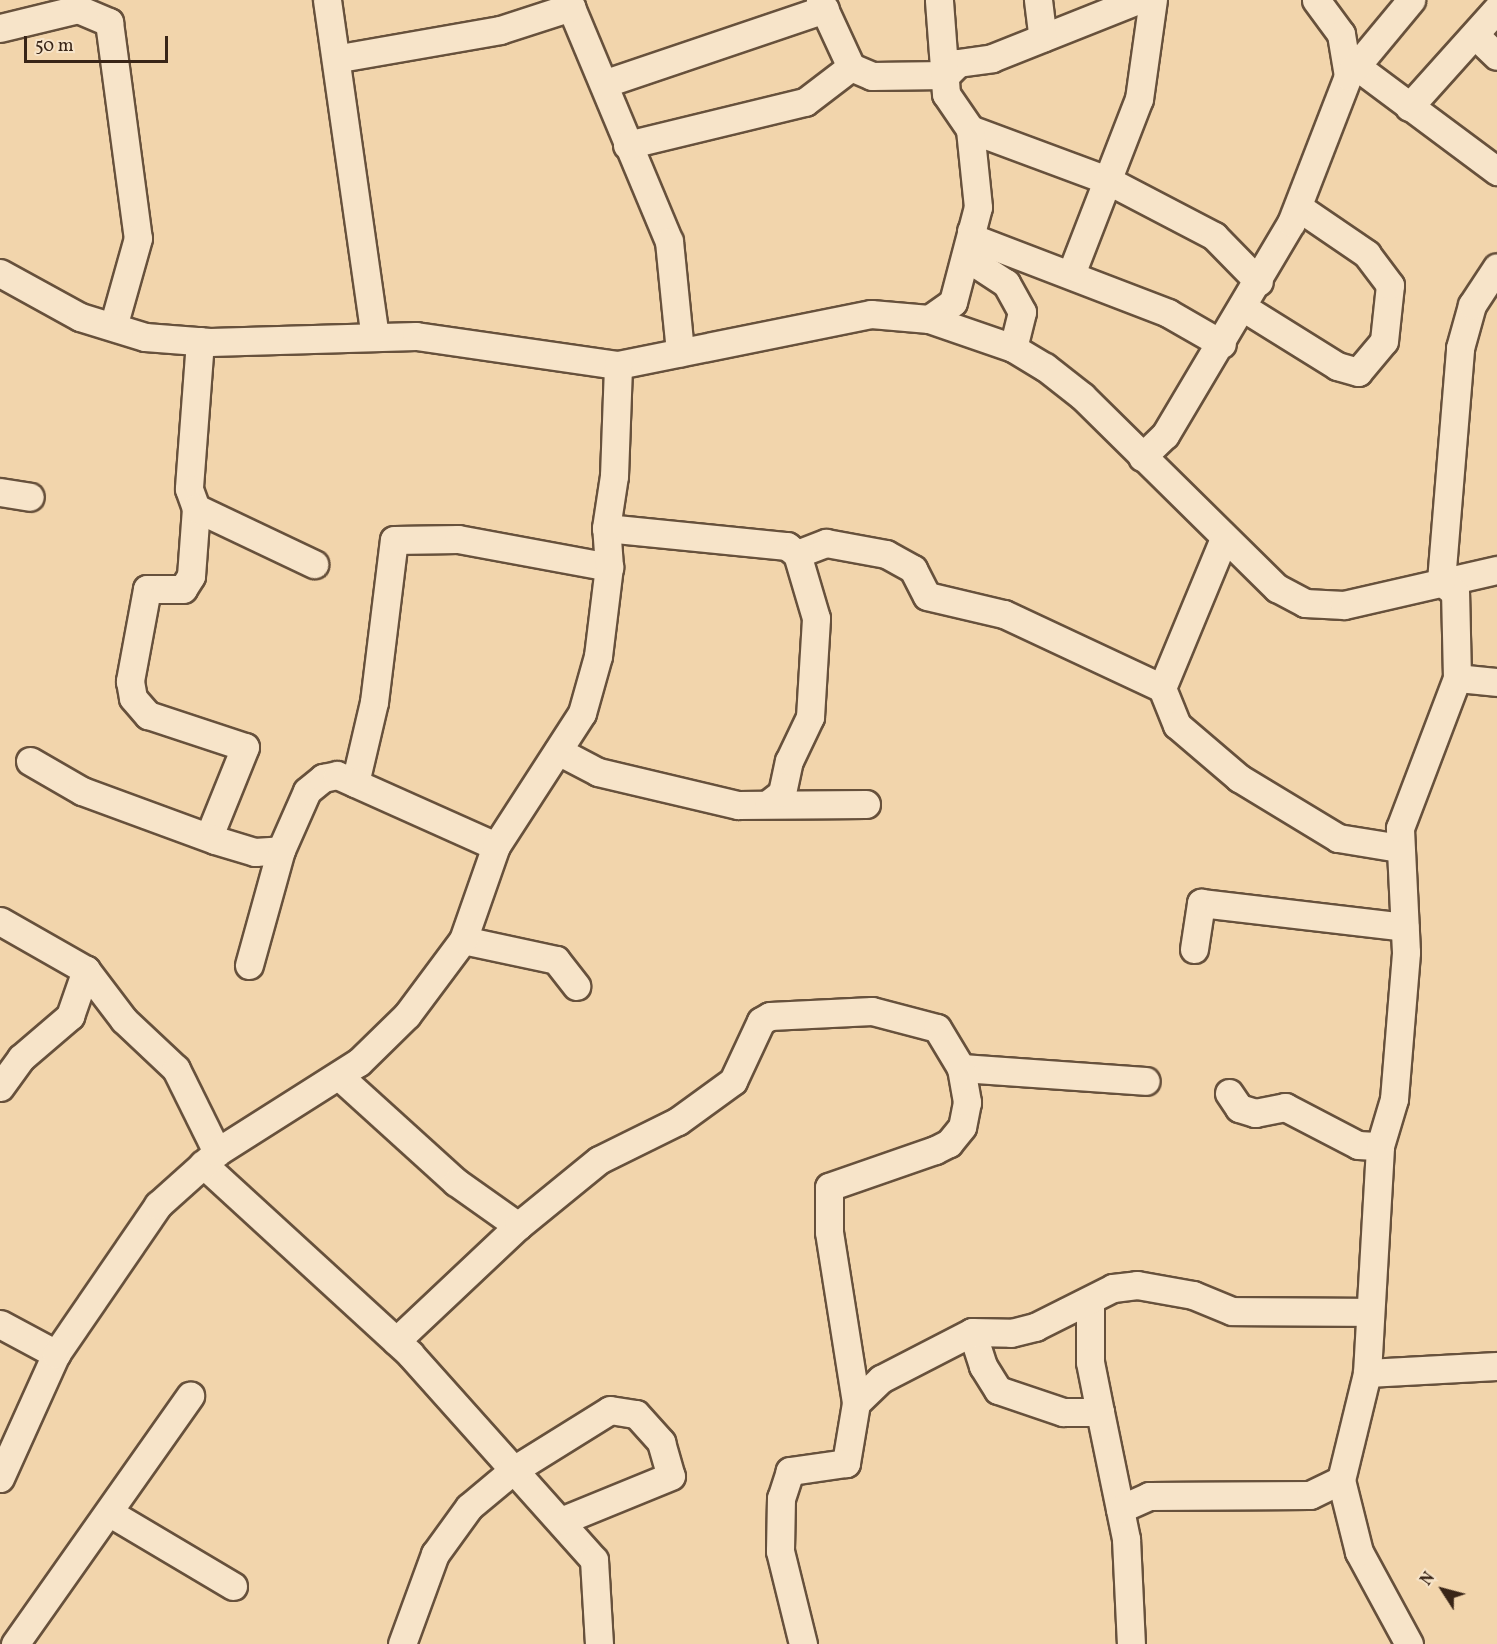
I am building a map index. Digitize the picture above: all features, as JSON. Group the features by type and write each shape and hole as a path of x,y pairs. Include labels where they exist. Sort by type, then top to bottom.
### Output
{"street":[{"path":"327,0 340,58 375,336"},
{"path":"929,319 952,302 978,207 970,129 946,94 939,0"},
{"path":"1038,0 1043,38"},
{"path":"606,83 822,5 851,67 872,76 946,75 958,63 992,58 1138,0"},
{"path":"1071,274 1139,99 1153,0"},
{"path":"1316,0 1341,34 1352,71 1409,107 1497,171"},
{"path":"1142,457 1165,435 1259,282 1298,207 1352,71 1411,0"},
{"path":"340,58 500,30 569,4 606,83 627,145 669,241 680,352"},
{"path":"12,17 78,9 109,22 138,238 113,327"},
{"path":"1409,107 1497,9"},
{"path":"1475,35 1497,56"},
{"path":"627,145 805,102 851,67"},
{"path":"970,129 1107,180 1214,236 1259,282"},
{"path":"1244,308 1337,366 1358,372 1384,341 1390,285 1367,254 1298,207"},
{"path":"972,234 1168,313 1222,344"},
{"path":"972,234 981,267 1006,284 1022,312 1013,348"},
{"path":"1441,581 1460,348 1472,305 1497,267"},
{"path":"1,278 80,316 145,337 200,341 375,336 618,365 871,314 929,319 1013,348 1082,396 1277,588 1305,603 1344,605 1497,570"},
{"path":"200,341 189,489 196,508 190,576 183,589 147,589 130,681 134,698 148,715 245,747 209,836"},
{"path":"0,1478 7,1442 56,1354 158,1205 210,1158 339,1076 407,1015 463,940 496,846 582,713 598,656 609,567 606,528 615,476 618,365"},
{"path":"0,492 30,497"},
{"path":"196,508 314,564"},
{"path":"606,528 787,546 797,554 816,618 810,717 789,761 782,793 768,804"},
{"path":"1161,688 1224,538"},
{"path":"355,783 374,702 394,540 458,540 609,567"},
{"path":"797,554 826,543 886,554 913,569 927,596 1004,614 1161,688 1177,725 1239,778 1338,838 1400,848"},
{"path":"1409,1644 1359,1552 1341,1480 1367,1373 1380,1146 1394,1100 1405,927 1400,828 1457,678 1455,593 1441,581"},
{"path":"1457,678 1497,682"},
{"path":"558,751 598,772 738,805 866,804"},
{"path":"30,761 82,791 255,852 281,850"},
{"path":"249,965 281,850 316,782 337,775 496,846"},
{"path":"1194,949 1201,903 1405,927"},
{"path":"0,921 86,970 124,1020 176,1069 210,1158 396,1341 594,1560 599,1644"},
{"path":"463,940 556,960 576,986"},
{"path":"0,1087 21,1058 70,1016 86,970"},
{"path":"396,1341 518,1226 599,1160 678,1121 733,1081 752,1031 770,1016 872,1011 909,1018 937,1028 961,1068 967,1102 962,1127 949,1143 829,1187 829,1232 856,1403 846,1463 790,1471 781,1498 780,1551 803,1644"},
{"path":"961,1068 1146,1081"},
{"path":"339,1076 456,1182 518,1226"},
{"path":"1229,1093 1239,1108 1255,1113 1285,1107 1358,1144 1380,1146"},
{"path":"856,1403 881,1379 972,1332 1011,1333 1090,1302 1113,1288 1137,1285 1192,1295 1232,1311 1370,1312"},
{"path":"1090,1302 1090,1362 1120,1509 1131,1644"},
{"path":"0,1324 56,1354"},
{"path":"972,1332 983,1366 998,1390 1063,1412 1100,1412"},
{"path":"1367,1373 1497,1366"},
{"path":"15,1644 110,1513 190,1396"},
{"path":"402,1644 435,1554 469,1507 512,1471 610,1410 636,1414 661,1442 671,1476 561,1521"},
{"path":"1120,1509 1149,1496 1310,1495 1341,1480"},
{"path":"110,1513 233,1586"}]}
